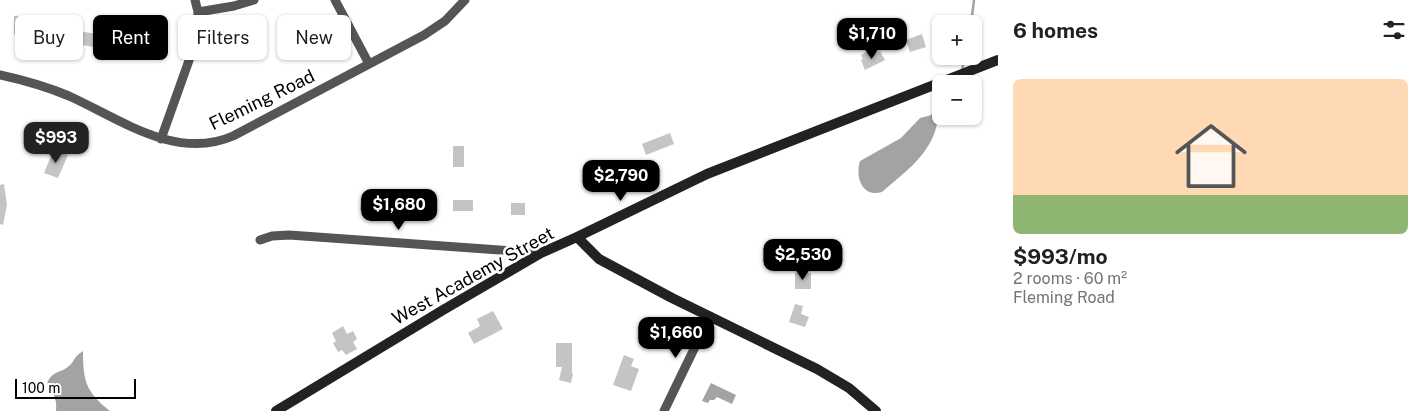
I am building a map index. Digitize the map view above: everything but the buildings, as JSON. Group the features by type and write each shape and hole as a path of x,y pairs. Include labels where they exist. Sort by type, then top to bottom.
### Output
{"main road":[{"name":"West Academy Street","path":"276,411 435,314 541,253 707,174 998,60"},
{"path":"577,237 599,259 817,369 849,388 876,411"}],"street":[{"path":"161,139 196,43 198,12 195,0"},
{"path":"198,12 234,6 254,0"},
{"path":"335,0 369,64"},
{"name":"Fleming Road","path":"0,74 68,96 101,113 161,139 197,145 222,141 435,29 465,0"},
{"path":"260,240 272,236 289,235 541,253"},
{"path":"664,411 710,316"}],"shaded area":[{"path":"932,115 932,125 937,125 934,135 923,154 882,192 869,192 859,179 860,161 901,138 920,118"},
{"path":"83,351 85,378 91,392 110,411 56,411 55,397 47,384 54,374 69,366 77,355"},
{"path":"711,383 736,395 732,404 717,397 708,403 702,401"}],"waterway":[{"path":"972,15 974,0"},
{"path":"962,70 963,65"}]}
